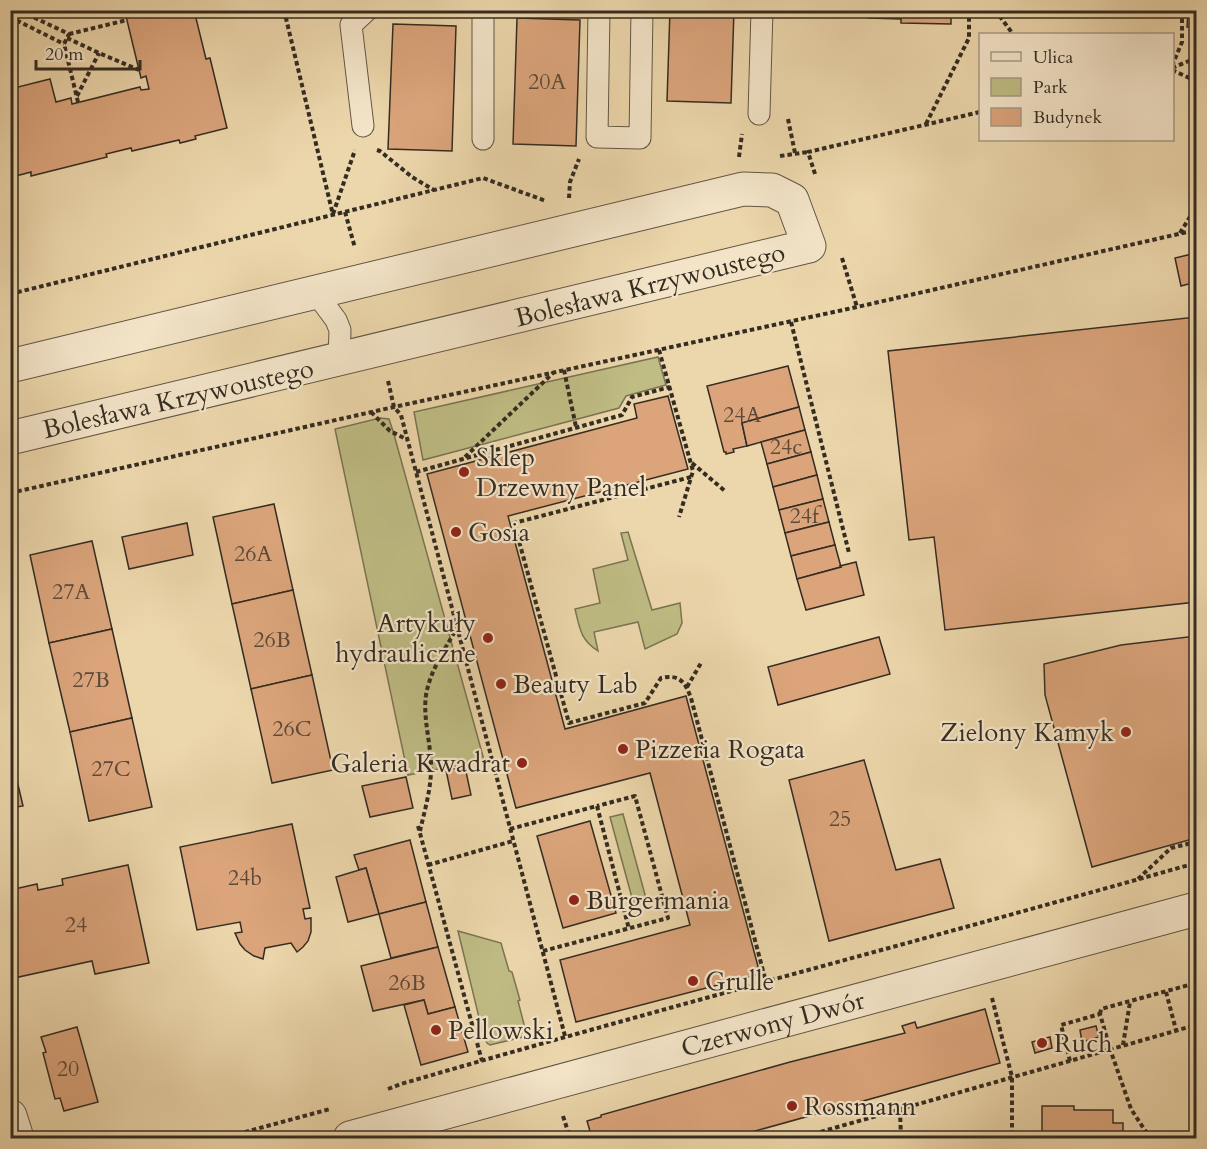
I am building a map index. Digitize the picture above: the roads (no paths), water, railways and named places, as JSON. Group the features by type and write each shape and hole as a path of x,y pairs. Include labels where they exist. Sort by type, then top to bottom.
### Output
{"street":[{"name":"Bolesława Krzywoustego","path":"10,366 743,189 772,190 792,200 809,246 10,438"},
{"name":"Czerwony Dwór","path":"368,1136 1197,909"},
{"path":"10,1116 16,1138"}],"lane":[{"path":"363,126 351,25 367,10"},
{"path":"483,10 483,139"},
{"path":"599,10 597,137 640,138 642,10"},
{"path":"759,114 762,10"},
{"path":"316,293 336,320 340,330 339,360"}],"place":[{"name":"Sklep Drzewny Panel","path":"464,472"},
{"name":"Gosia","path":"456,532"},
{"name":"Artykuły hydrauliczne","path":"488,638"},
{"name":"Beauty Lab","path":"501,684"},
{"name":"Zielony Kamyk","path":"1126,732"},
{"name":"Pizzeria Rogata","path":"623,749"},
{"name":"Galeria Kwadrat","path":"522,763"},
{"name":"Burgermania","path":"574,900"},
{"name":"Grulle","path":"693,981"},
{"name":"Pellowski","path":"436,1030"},
{"name":"Ruch","path":"1042,1043"},
{"name":"Rossmann","path":"792,1106"}]}
